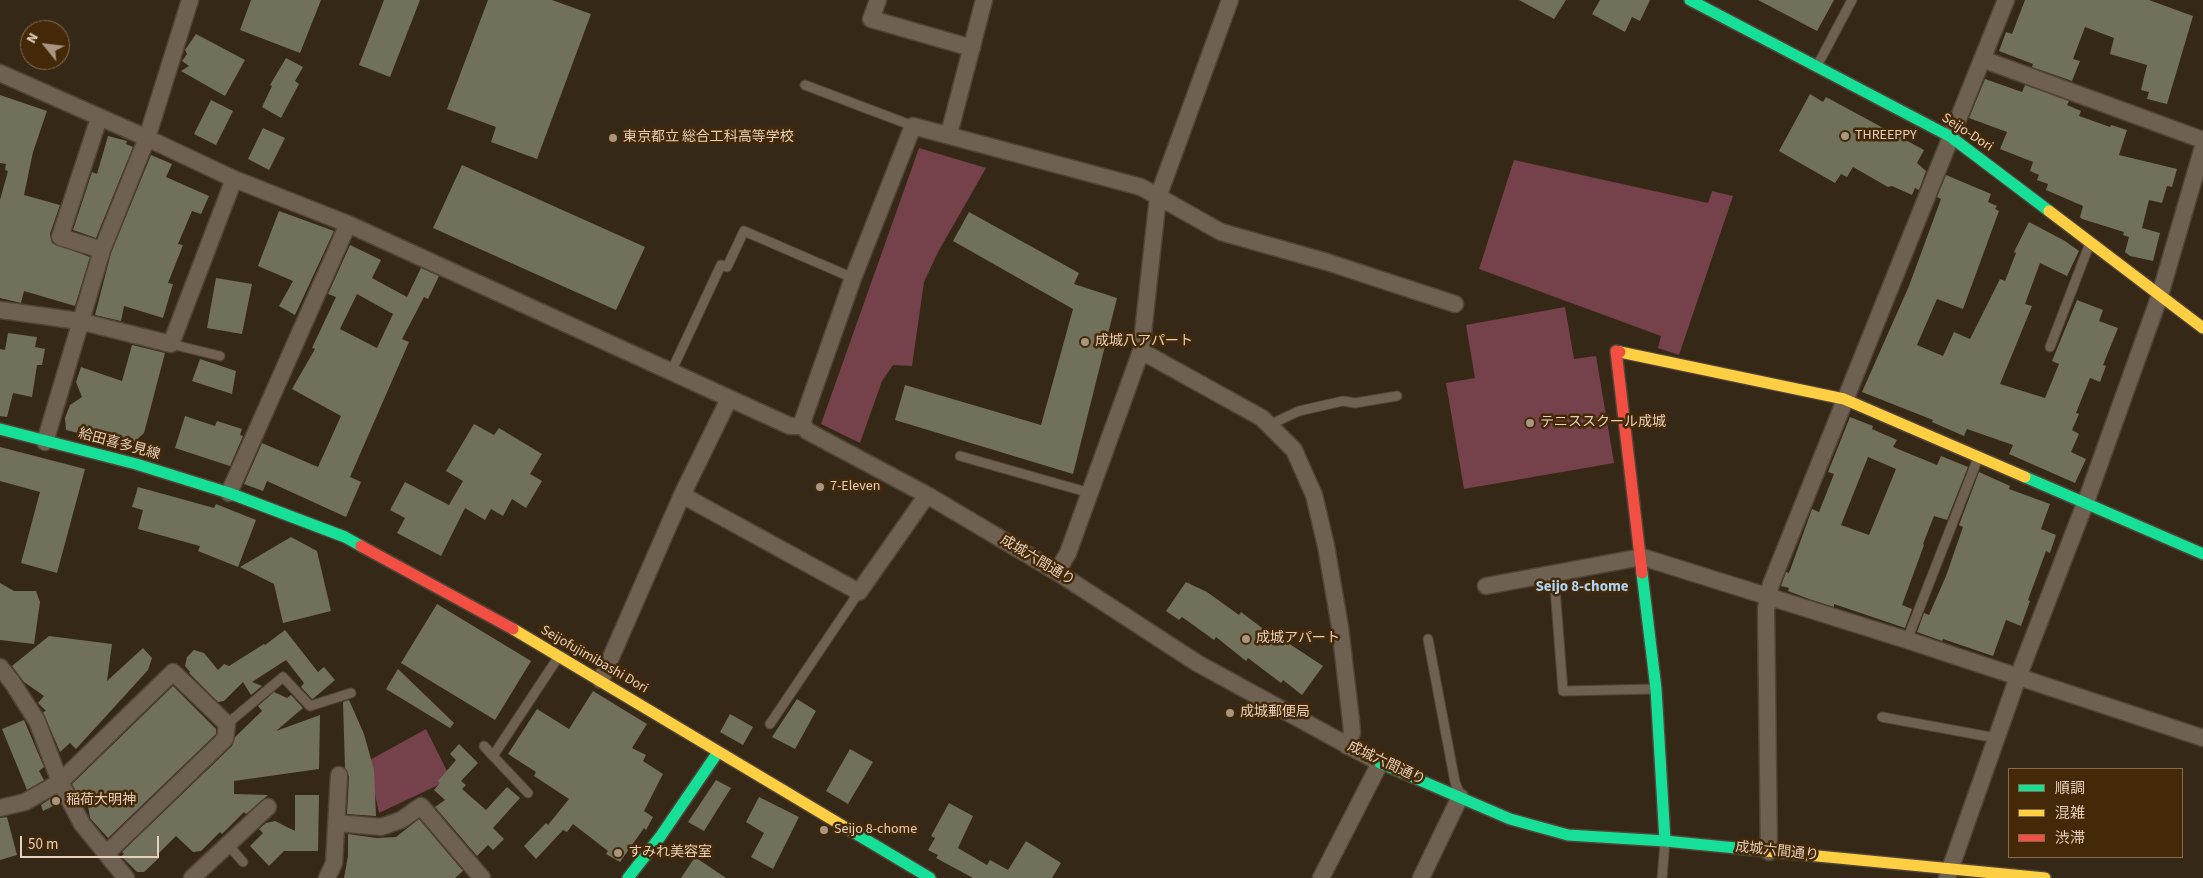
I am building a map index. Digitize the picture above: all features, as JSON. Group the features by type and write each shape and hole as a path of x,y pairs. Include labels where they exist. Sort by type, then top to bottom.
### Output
{"street":[{"path":"45,442 79,321 102,250 147,138 190,0"},
{"path":"878,0 871,19 972,48"},
{"path":"949,134 984,0"},
{"path":"1057,572 1068,553 1141,351 1158,197 1230,0"},
{"name":"Seijo-Dori","path":"1690,0 1951,137 2203,328"},
{"path":"1769,852 1766,609 1768,596 1844,399 2006,0"},
{"path":"1982,59 2203,140"},
{"path":"0,73 234,178 348,224 790,426 804,426 803,420 853,278 913,126 949,134 1141,187 1221,232 1327,262 1455,304"},
{"path":"99,118 60,237 102,250"},
{"path":"1948,874 2018,677 2085,504 2160,295 2203,147"},
{"path":"0,310 79,321 171,344 234,178"},
{"path":"229,493 348,224"},
{"path":"1141,351 1262,418 1294,450 1314,496 1324,537 1340,627 1350,712 1352,733 1347,746"},
{"path":"1665,841 1656,689 1642,557 1616,351 1844,399 2203,554"},
{"path":"601,680 682,496 729,399"},
{"name":"成城六間通り","path":"804,426 807,431 927,495 1057,572 1197,663 1347,746 1510,819 1568,835 1665,841 1948,874 2045,878"},
{"name":"給田喜多見線","path":"0,429 136,464 229,493"},
{"name":"Seijofujimibashi Dori","path":"229,493 345,537 440,587 601,680 928,877"},
{"path":"682,496 859,592 927,495"},
{"path":"1486,586 1554,575 1642,557 1907,640 2203,738"},
{"path":"0,667 37,721 60,782 82,824 126,878"},
{"path":"0,808 25,802 60,782 173,672 226,724 225,739 107,853"},
{"path":"628,878 660,837 718,752"},
{"path":"1321,878 1380,762"},
{"path":"327,878 334,863 339,775"},
{"path":"1421,878 1460,797"},
{"path":"337,823 381,827 400,820 421,806 482,878"},
{"path":"192,878 229,846 268,808"}],"lane":[{"path":"1816,67 1852,0"},
{"path":"806,85 913,126"},
{"path":"671,372 721,265 727,267 744,231 853,278"},
{"path":"2050,347 2087,248 2091,242"},
{"path":"171,344 220,356"},
{"path":"1269,425 1299,411 1343,401 1355,403 1397,396"},
{"path":"960,456 1090,493"},
{"path":"1907,640 1978,456"},
{"path":"1554,575 1563,691 1656,689"},
{"path":"770,724 859,592"},
{"path":"1428,639 1460,797"},
{"path":"493,756 559,656"},
{"path":"226,724 283,677 310,706 351,693"},
{"path":"1882,717 1996,738"},
{"path":"484,746 528,793"},
{"path":"1662,878 1665,841"},
{"path":"229,846 243,862"}],"shaded area":[{"path":"919,148 986,168 938,252 924,282 912,366 893,365 882,381 860,443 821,424"},
{"path":"1514,160 1708,203 1712,191 1733,196 1679,355 1658,348 1661,336 1479,269"},
{"name":"テニススクール成城","path":"1565,307 1574,359 1596,356 1614,463 1464,489 1446,383 1475,378 1466,325"},
{"path":"426,729 451,779 379,813 368,761"}],"building":[{"path":"251,0 321,0 300,53 240,30"},
{"path":"384,0 420,0 390,77 359,65"},
{"path":"488,0 552,0 591,14 537,159 491,142 496,127 447,109"},
{"path":"1519,0 1566,0 1554,19"},
{"path":"1600,0 1650,0 1640,21 1632,17 1625,32 1592,14"},
{"path":"1758,0 1834,0 1817,31"},
{"path":"2025,0 2149,0 2193,16 2167,104 2147,99 2149,92 2141,90 2147,65 2110,54 2114,38 2085,27 2073,59 2080,61 2072,81 2032,67 2033,64 1999,51 2006,32 2012,34"},
{"path":"196,34 245,60 225,96 181,71 189,66 182,61 187,54 185,50"},
{"path":"286,58 303,67 295,81 299,84 281,118 262,107 272,86 270,85"},
{"path":"1985,79 2022,92 2025,85 2069,101 2067,105 2081,111 2079,116 2110,127 2111,125 2127,130 2119,155 2177,169 2172,187 2167,186 2162,203 2149,200 2142,228 2160,233 2153,261 2130,256 2125,252 2129,237 2123,235 2124,232 2082,219 2080,217 2083,206 2046,190 2048,184 2037,180 2039,175 2030,171 2033,162 2000,149 2007,132 1969,118"},
{"path":"1810,94 1823,102 1826,97 1924,150 1917,163 1926,171 1919,190 1915,188 1912,195 1892,186 1888,187 1853,167 1847,177 1841,174 1835,183 1779,151"},
{"path":"0,95 47,111 33,152 24,195 60,205 50,234 52,243 90,257 75,306 24,291 21,303 0,298 0,200 8,171 5,170 6,164 0,163"},
{"path":"211,100 233,111 216,145 194,134"},
{"path":"263,128 285,138 269,170 248,159"},
{"path":"108,136 127,141 126,144 133,147 96,238 73,230 92,172 97,174"},
{"path":"151,155 172,164 166,177 209,196 201,214 192,211 178,244 183,245 168,283 173,284 163,318 124,306 121,321 95,315 111,253"},
{"path":"462,165 645,247 616,310 433,228"},
{"path":"1946,175 1991,194 1988,202 1997,206 1995,209 1999,211 1963,309 1937,299 1917,345 1943,356 1954,332 1970,339 2000,279 2005,281 2016,253 2014,252 2029,222 2065,241 2079,251 2067,276 2040,263 2025,304 2032,306 2000,384 2045,398 2059,364 2052,361 2077,300 2103,310 2099,321 2118,328 2103,365 2106,366 2100,382 2090,378 2076,413 2079,414 2072,430 2079,434 2071,452 2086,459 2075,483 2009,454 2013,445 1967,429 1964,436 1932,422 1933,420 1862,392 1909,286 1941,199 1937,197"},
{"path":"279,211 334,231 295,315 279,306 293,281 258,266"},
{"name":"成城八アパート","path":"969,212 1079,273 1074,284 1117,298 1073,474 895,420 905,385 1041,425 1073,309 953,241"},
{"path":"350,245 381,260 372,278 407,297 421,268 439,276 428,299 424,297 402,339 409,342 350,477 361,482 346,517 267,481 263,491 244,484 262,443 318,467 341,416 292,389 315,349 312,348 336,297 328,294","holes":["357,294 393,314 377,348 340,329"]},
{"path":"216,278 252,284 242,334 207,328"},
{"path":"8,333 37,337 35,347 45,349 42,365 37,365 32,397 13,393 7,417 0,416 0,349 5,350"},
{"path":"132,345 165,353 144,433 130,446 66,430 65,418 70,405 82,397 76,382 81,367 122,381"},
{"path":"200,359 236,371 232,394 192,381"},
{"path":"185,416 215,426 217,421 242,429 240,435 243,436 230,466 175,448"},
{"path":"1850,417 1873,426 1872,429 1897,440 1893,447 1937,465 1941,456 1968,467 1947,520 1934,516 1923,544 1902,605 1912,609 1905,628 1834,604 1834,607 1809,599 1788,591 1789,588 1781,586 1786,572 1789,573 1812,509 1819,512 1834,474 1828,472","holes":["1868,457 1896,469 1869,535 1841,525"]},
{"path":"474,424 494,435 499,428 542,454 530,474 542,481 526,508 512,499 503,516 491,509 485,520 465,508 441,556 397,533 405,518 390,510 405,482 449,505 463,481 446,471"},
{"path":"0,447 85,469 57,573 21,563 40,492 0,481"},
{"path":"1979,472 2010,486 2009,489 2050,504 2041,529 2056,535 2050,553 2046,551 2028,600 2030,601 2021,626 2006,620 1993,656 1917,632 1924,613 1929,615 1946,576 1963,527 1959,525"},
{"path":"138,487 214,508 216,504 256,520 238,567 198,551 200,546 138,529 143,510 132,507"},
{"path":"291,537 317,551 331,611 283,623 274,584 240,567"},
{"name":"成城アパート","path":"1186,582 1207,592 1239,615 1241,612 1274,637 1276,635 1323,666 1302,695 1283,680 1281,683 1248,658 1246,661 1216,637 1214,640 1182,617 1179,620 1166,611"},
{"path":"0,583 14,591 36,591 40,602 34,644 0,640"},
{"path":"437,604 531,661 495,720 401,663"},
{"path":"285,630 318,672 324,667 335,680 312,699 301,687 304,683 286,660 252,682 262,686 251,695 243,682 224,701 218,702 189,673 185,666 187,657 194,650 204,653 218,670 224,664 229,666 265,645"},
{"path":"49,636 112,644 107,681 143,648 152,658 148,670 76,749 70,743 60,752 43,712 46,711 38,703 44,696 24,682 12,666"},
{"path":"398,669 454,723 450,728 386,689"},
{"path":"173,686 216,729 216,734 108,838 90,818 88,806 79,797 72,784"},
{"path":"593,691 647,724 632,748 646,755 643,761 663,774 644,811 653,817 646,830 644,828 620,862 606,854 608,851 573,824 567,832 563,830 536,859 524,846 546,823 548,825 569,799 534,776 536,772 508,754 537,709 569,729"},
{"path":"274,692 287,698 291,695 303,708 276,731 320,715 319,769 234,781 234,794 268,795 246,814 244,812 222,834 220,832 201,851 193,852 176,836 156,856 159,858 144,872 137,872 121,856 124,854 122,852 232,746 235,737 262,711 258,706"},
{"path":"797,699 816,711 795,749 772,737"},
{"path":"349,700 364,734 374,770 376,816 347,814 349,776 345,768 343,702"},
{"path":"730,714 753,727 743,745 720,732"},
{"path":"24,720 44,767 39,771 44,780 27,790 2,729"},
{"path":"459,744 478,763 461,781 466,785 462,789 486,810 507,787 520,798 493,828 504,839 493,850 488,845 477,856 435,807 445,800 434,790 440,783 438,781 456,760 450,754"},
{"path":"850,749 873,762 848,804 826,791"},
{"path":"716,780 731,788 704,831 688,822"},
{"path":"295,795 319,795 318,851 284,851 269,866 250,846 263,833 259,829 266,823 275,821 295,831"},
{"path":"53,797 57,804 43,811 41,805"},
{"path":"759,797 799,817 773,869 751,857 764,833 746,822"},
{"path":"949,803 973,816 958,848 987,865 990,860 1008,870 1026,841 1061,863 1052,878 973,878 936,858 938,855 928,850 935,838 931,836"},
{"path":"7,817 17,855 0,860 0,818"},
{"path":"419,819 463,871 455,878 344,878 348,856 348,834 377,838 396,837"},
{"path":"695,857 726,878 681,878"}],"traffic: fast":[{"path":"1690,0 1951,137 2049,211"},
{"path":"0,429 136,464 229,493 345,537 361,546"},
{"path":"2025,477 2203,554"},
{"path":"1642,573 1656,689 1665,841"},
{"path":"628,878 660,837 718,752"},
{"path":"1380,763 1510,819 1568,835 1665,841 1766,851"},
{"path":"853,832 930,878"}],"traffic: slow":[{"path":"2049,211 2203,328"},
{"path":"1620,352 1844,399 2025,477"},
{"path":"513,629 853,832"},
{"path":"1766,851 2045,878"}],"traffic: jam":[{"path":"1620,352 1616,351 1642,573"},
{"path":"361,546 513,629"}],"place":[{"name":"THREEPPY","path":"1845,136"},
{"name":"東京都立 総合工科高等学校","path":"613,138"},
{"name":"成城八アパート","path":"1085,342"},
{"name":"テニススクール成城","path":"1530,423"},
{"name":"7-Eleven","path":"820,487"},
{"name":"成城アパート","path":"1246,639"},
{"name":"成城郵便局","path":"1230,713"},
{"name":"稲荷大明神","path":"56,801"},
{"name":"Seijo 8-chome","path":"824,830"},
{"name":"すみれ美容室","path":"618,853"}],"district":[{"name":"Seijo 8-chome","path":"1582,588"}]}
